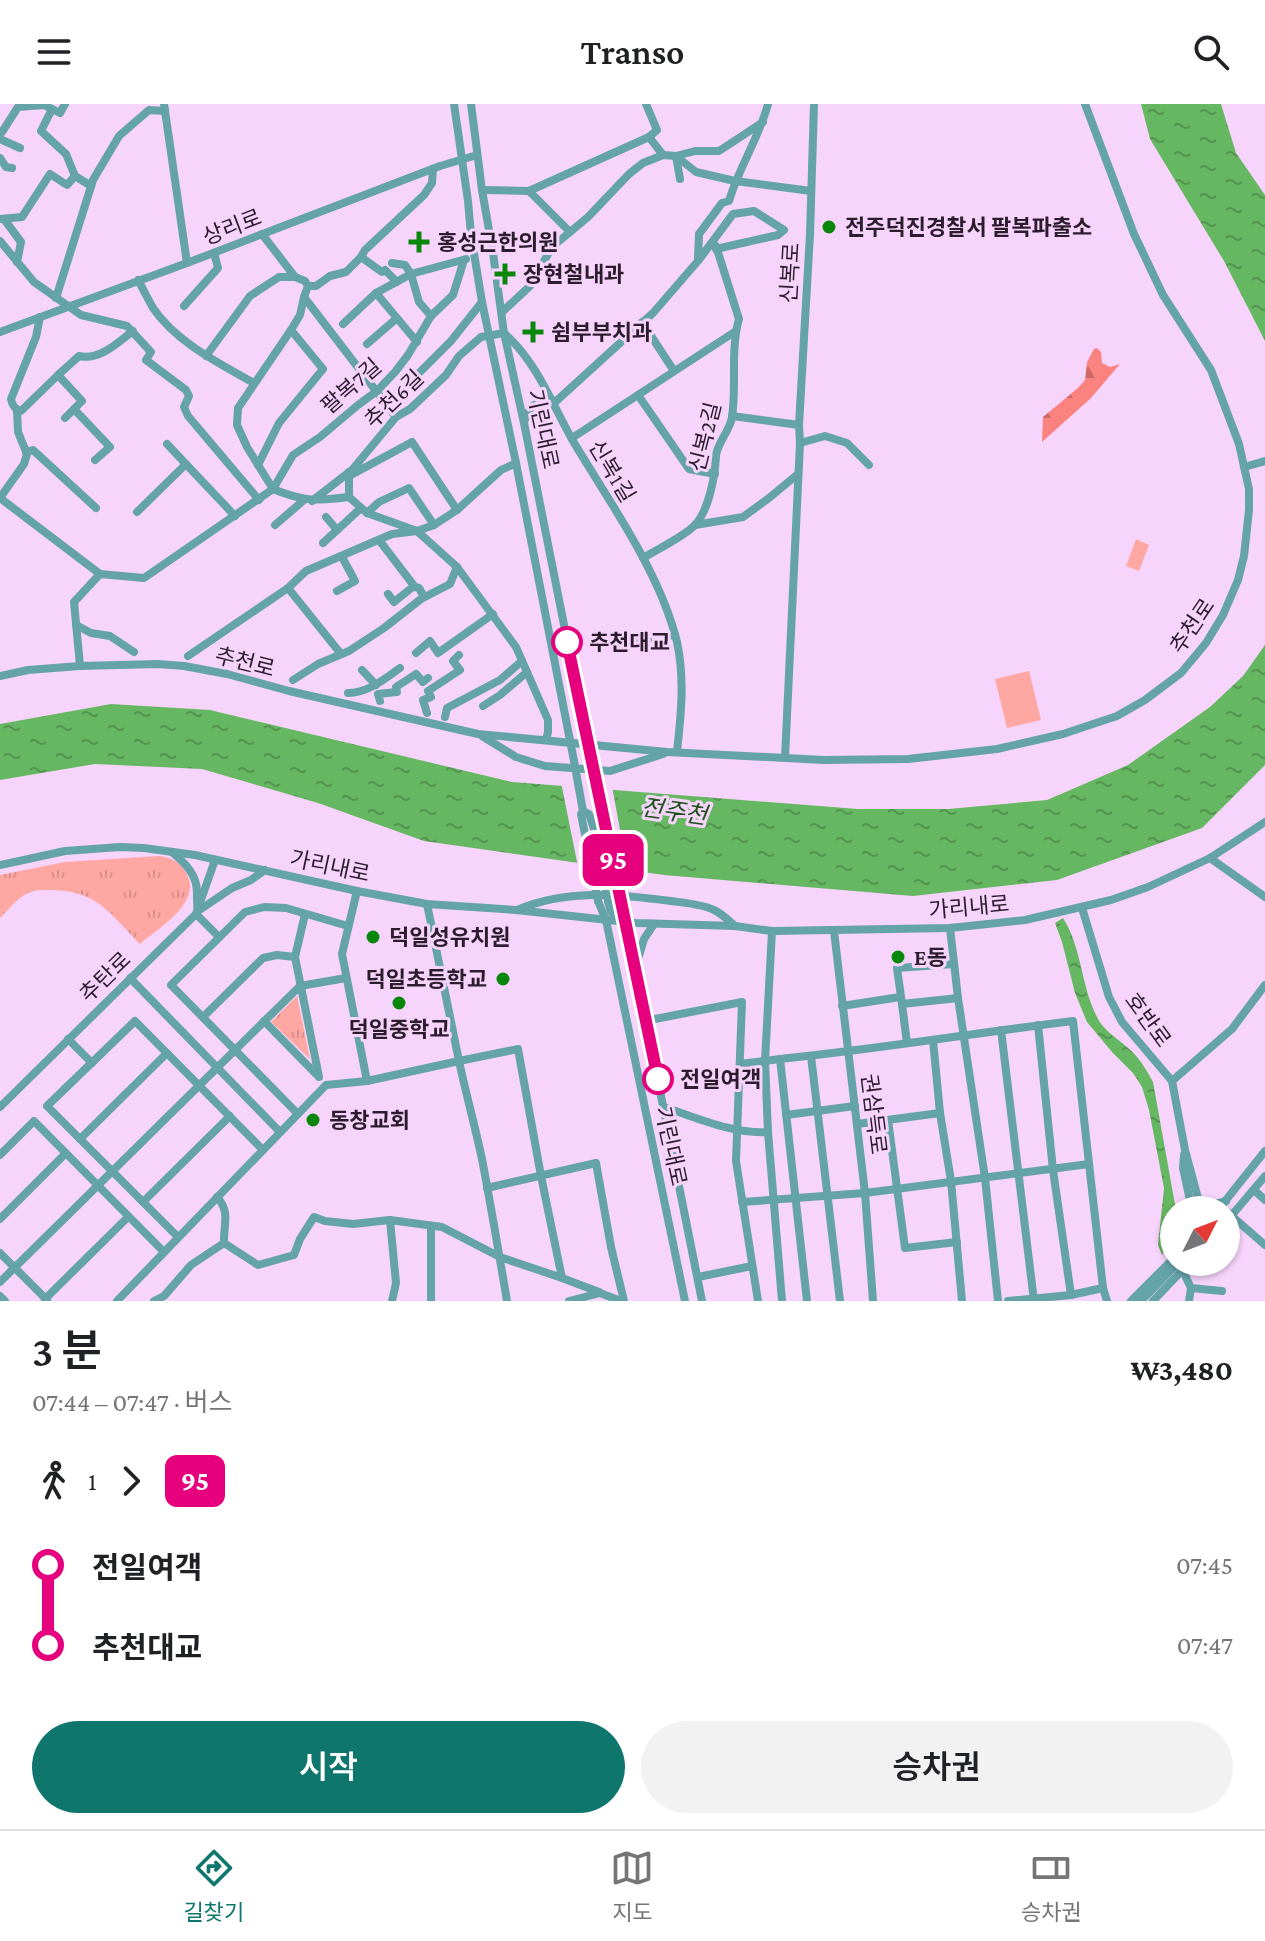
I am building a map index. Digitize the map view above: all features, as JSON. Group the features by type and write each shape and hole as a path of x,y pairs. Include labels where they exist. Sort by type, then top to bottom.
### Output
{"street":[{"path":"0,132 18,107 44,105 60,113 65,104"},
{"name":"기린대로","path":"454,104 468,201 469,258 490,335 574,761 598,901 606,920 685,1301"},
{"name":"기린대로","path":"471,104 504,333 702,1301"},
{"path":"482,190 529,191 649,137 657,130 646,104"},
{"path":"698,261 699,234 722,203 729,201 735,181 757,139 768,104"},
{"name":"신복로","path":"785,758 814,104"},
{"name":"추천로","path":"0,676 28,670 80,666 184,666 478,734 547,736 570,742 672,752 835,760 908,759 997,749 1088,727 1117,716 1169,683 1192,661 1229,603 1244,556 1248,530 1248,466 1211,370 1163,295 1134,234 1085,104"},
{"path":"56,298 91,186 119,136 148,107 165,107 187,263"},
{"path":"52,109 41,131 66,154 75,176 91,186"},
{"path":"502,312 530,286 552,247 643,163 663,155 719,151 763,121"},
{"path":"649,137 663,155"},
{"path":"0,139 20,148"},
{"name":"상리로","path":"0,332 436,167 477,155"},
{"path":"676,156 680,179"},
{"path":"676,156 696,172 735,181 811,191"},
{"path":"0,158 6,167 12,168"},
{"path":"308,286 316,286 330,276 346,272 424,195 432,183 436,167 450,167 464,183"},
{"path":"2,219 22,217 50,174 67,185 75,176"},
{"path":"529,191 570,232"},
{"path":"524,423 533,405 541,401 553,404 642,322 698,261 733,214 754,211 784,230 778,235 716,249"},
{"path":"2,219 21,242 17,262"},
{"path":"262,234 295,277"},
{"name":"신복2길","path":"695,525 711,491 716,453 729,429 732,416 739,319 716,249 715,237"},
{"path":"0,241 34,282 81,315 127,326 133,331 151,352 146,360 186,390 189,396 184,407 188,416 259,500"},
{"path":"184,306 218,268 214,253"},
{"path":"361,257 382,272 385,270 397,282"},
{"path":"343,324 376,293 411,274 469,258"},
{"name":"팔복7길","path":"273,489 293,455 377,391 395,372 431,316 453,295 469,258"},
{"path":"392,263 405,265 411,274 419,302 431,316"},
{"path":"206,356 250,296 279,277 295,277 305,281 308,286"},
{"path":"138,280 153,308 170,327 206,356 254,383"},
{"path":"308,286 300,315 238,408 237,425 273,489 308,500 349,497"},
{"path":"376,293 417,342"},
{"path":"304,297 396,417"},
{"path":"419,373 451,341 482,302"},
{"path":"40,317 36,337 11,399 17,410 18,432 26,452 24,464 0,498 100,574 144,578 273,489"},
{"path":"367,344 397,318"},
{"path":"642,322 674,371"},
{"path":"258,465 279,423 323,369 291,330"},
{"path":"17,410 21,411 79,356 96,356 133,331"},
{"path":"572,438 736,331"},
{"name":"추천6길","path":"275,525 349,474 396,417 410,409 481,337 504,333"},
{"name":"신복1길","path":"504,333 519,346 536,371 660,592 675,635 683,693 672,752"},
{"path":"58,375 82,401 65,418"},
{"path":"638,395 689,469 715,474"},
{"path":"74,409 110,447 95,460"},
{"path":"732,416 799,425"},
{"path":"800,443 825,436 847,443 869,465"},
{"path":"457,510 412,442 349,474 349,497 364,511 417,531 457,567 493,614 516,647 548,720 547,736"},
{"path":"167,444 235,516"},
{"path":"26,452 33,450 96,508"},
{"path":"1248,466 1265,461"},
{"path":"188,656 288,588 306,571 392,534 434,525 457,510 501,470 516,463"},
{"path":"137,512 186,464"},
{"path":"643,558 695,525 743,517 798,474"},
{"path":"323,543 364,511 409,488 434,525"},
{"path":"326,517 337,530"},
{"path":"379,540 424,597"},
{"path":"337,591 355,581 342,557"},
{"path":"293,680 318,664 349,651 424,597 450,584 457,567"},
{"path":"80,666 74,602 100,574"},
{"path":"388,594 394,602 414,586"},
{"path":"288,588 341,654"},
{"path":"416,653 430,641 438,653 493,614"},
{"path":"76,625 91,633 110,636 134,652"},
{"path":"623,641 675,635"},
{"path":"427,713 423,700 431,697 428,691 460,670 453,661 459,655"},
{"path":"445,717 447,708 500,680 522,661"},
{"path":"348,693 376,685 400,668"},
{"path":"362,670 376,685"},
{"path":"483,706 527,672"},
{"path":"380,701 378,694 397,692 396,687 416,674 423,682 428,678"},
{"name":"추천로","path":"478,734 516,757 545,766 610,771 672,752"},
{"name":"기린대로","path":"583,811 589,814 594,829 611,912 626,922"},
{"name":"가리내로","path":"0,865 65,851 120,847 170,850 427,904 626,922 735,926 772,931 950,928 1025,920 1111,900 1148,887 1210,858 1265,822"},
{"path":"170,850 191,872 196,885 197,912 219,937"},
{"path":"1210,858 1265,897"},
{"name":"추탄로","path":"0,1107 197,912 215,860"},
{"path":"197,912 265,870"},
{"path":"357,891 342,954 367,1081"},
{"path":"516,910 580,894 638,897 716,910 735,926"},
{"path":"427,904 481,1158 507,1301"},
{"path":"298,1114 171,985 245,912 264,907 286,908 348,926"},
{"name":"호반로","path":"1082,908 1109,997 1122,1022 1172,1081 1197,1196"},
{"path":"305,914 295,957 323,1081"},
{"path":"633,965 654,924"},
{"path":"950,928 985,1178 998,1301"},
{"path":"772,931 765,1061 782,1301"},
{"name":"권삼득로","path":"834,931 865,1193 873,1301"},
{"path":"203,1017 263,958 277,955 295,957"},
{"path":"907,1043 897,968 954,964"},
{"path":"130,978 280,1132"},
{"path":"0,1282 300,986 346,978"},
{"path":"1172,1081 1232,1029 1265,985"},
{"path":"842,1006 958,998"},
{"path":"645,1021 742,1002 736,1161 758,1301"},
{"path":"178,1237 47,1106 135,1021 263,1150"},
{"path":"264,1021 323,1081 367,1081 518,1049 562,1278"},
{"path":"740,1064 1073,1021 1103,1288 1107,1301"},
{"path":"1038,1025 1053,1170 1071,1295"},
{"path":"1001,1030 1034,1300"},
{"path":"68,1039 92,1063"},
{"path":"933,1040 962,1301"},
{"path":"80,1139 167,1053"},
{"path":"811,1056 840,1301"},
{"path":"780,1059 807,1301"},
{"path":"117,1301 298,1114 323,1081"},
{"path":"786,1115 855,1106"},
{"path":"664,1107 736,1131 768,1132"},
{"path":"857,1124 940,1113"},
{"path":"143,1202 230,1116"},
{"path":"888,1120 905,1248 957,1242"},
{"path":"0,1155 34,1121 164,1252"},
{"name":"호반로","path":"1185,1150 1183,1168 1189,1196"},
{"path":"1235,1196 1265,1151"},
{"path":"0,1219 65,1154"},
{"path":"487,1188 596,1163 622,1301"},
{"path":"742,1202 865,1193 1089,1164"},
{"path":"1240,1200 1254,1190 1265,1176"},
{"path":"1254,1190 1265,1200"},
{"path":"217,1197 224,1204 226,1213 224,1243"},
{"path":"0,1253 46,1300 128,1217"},
{"path":"224,1243 258,1265 294,1255 314,1217 353,1224 390,1220 442,1227 500,1257 622,1301"},
{"path":"390,1220 396,1283 392,1301"},
{"path":"1240,1224 1265,1245"},
{"path":"431,1226 431,1301"},
{"path":"154,1301 164,1296 191,1265 224,1243"},
{"path":"698,1277 752,1266"},
{"path":"1131,1301 1160,1272"},
{"path":"1141,1301 1170,1276"},
{"path":"1157,1299 1174,1276"},
{"path":"1186,1276 1191,1288 1189,1301"},
{"path":"1008,1301 1071,1295 1103,1288"},
{"path":"1191,1288 1222,1291"},
{"path":"569,1301 600,1293"},
{"path":"0,1296 5,1301"}],"green space":[{"path":"1097,348 1101,352 1102,363 1110,367 1120,364 1091,398 1042,442 1043,417 1085,380 1087,362"},
{"path":"1136,539 1149,545 1139,571 1126,566"},
{"path":"1029,671 1041,720 1007,728 995,679"},
{"path":"159,856 174,860 182,867 190,882 189,893 178,912 140,944 102,906 68,891 31,892 16,901 0,918 0,875 65,862"},
{"path":"297,996 310,1059 271,1022"}],"water":[{"path":"1141,104 1221,104 1236,153 1265,195 1265,341 1224,261 1150,139"},
{"name":"전주천","path":"1265,645 1265,765 1202,828 1057,880 913,896 664,875 424,841 318,803 202,769 95,764 0,780 0,724 111,704 210,710 512,782 858,809 948,809 1047,800 1128,765 1210,707 1243,676"},
{"path":"1063,918 1069,930 1100,1022 1136,1055 1153,1082 1173,1196 1163,1196 1149,1110 1142,1087 1087,1022 1075,993 1055,923"}],"pier":[{"path":"561,782 612,786 628,874 578,867"}],"bus line":[{"name":"95","path":"567,642 658,1079"}],"place":[{"name":"전주덕진경찰서 팔복파출소","path":"829,227"},
{"name":"홍성근한의원","path":"419,242"},
{"name":"장현철내과","path":"505,274"},
{"name":"쉼부부치과","path":"533,332"},
{"name":"추천대교","path":"567,642"},
{"name":"덕일성유치원","path":"373,937"},
{"name":"E동","path":"898,957"},
{"name":"덕일초등학교","path":"503,979"},
{"name":"덕일중학교","path":"399,1003"},
{"name":"전일여객","path":"658,1079"},
{"name":"동창교회","path":"313,1120"}]}
